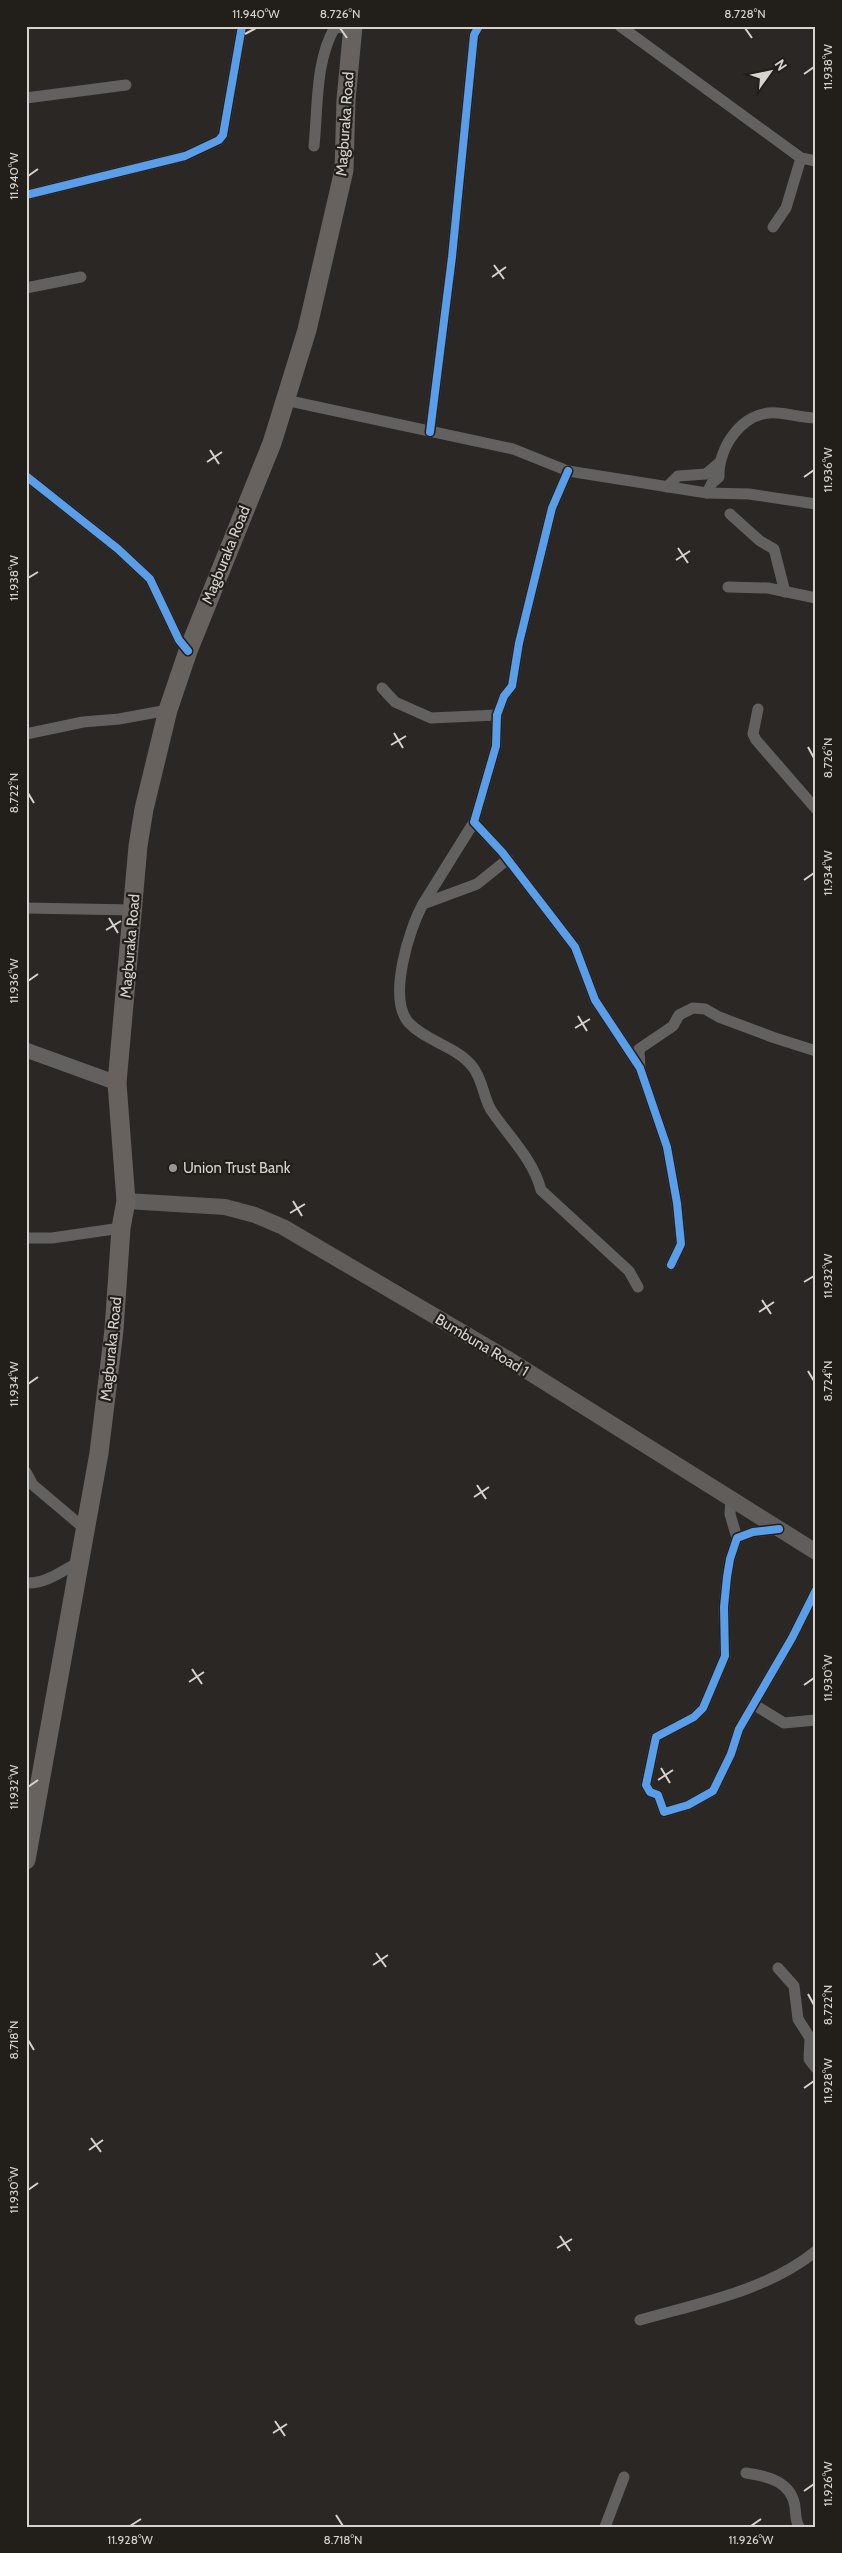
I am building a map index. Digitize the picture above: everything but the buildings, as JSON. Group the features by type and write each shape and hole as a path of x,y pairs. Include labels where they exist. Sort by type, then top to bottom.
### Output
{"main road":[{"name":"Magburaka Road","path":"26,1860 99,1453 114,1330 121,1228 126,1201 117,1083 144,809 168,710 188,651 272,443 308,330 344,170 346,100 353,28"},
{"name":"Bumbuna Road 1","path":"126,1201 225,1207 255,1215 283,1227 508,1359 816,1552"}],"street":[{"path":"26,195 185,156 219,140 223,135 242,26"},
{"path":"430,432 452,257 474,36 479,26"},
{"path":"620,26 801,158 816,161"},
{"path":"314,146 320,75 328,40 335,27 353,28"},
{"path":"26,98 126,85"},
{"path":"773,227 786,208 801,158"},
{"path":"26,288 81,277"},
{"path":"285,400 513,449 568,471 707,493 749,494 816,504"},
{"path":"667,487 678,476 706,474 718,463 735,430 752,419 776,413 798,418 816,418"},
{"path":"707,493 712,483 719,477 718,463"},
{"path":"568,471 552,508 519,643 512,686 504,696 497,715 496,746 474,822 423,904 406,943 399,996 408,1022 471,1064 479,1077 490,1108 536,1173 541,1190 629,1272 638,1287"},
{"path":"26,476 118,549 150,579 179,640 188,651"},
{"path":"730,514 760,541 774,549 784,592"},
{"path":"728,587 784,592 816,598"},
{"path":"382,688 395,702 431,718 497,715"},
{"path":"758,709 753,734 756,740 816,809"},
{"path":"26,734 84,722 119,720 168,710"},
{"path":"474,822 508,860 575,947 595,1000 640,1068 667,1147 677,1203 681,1244 671,1265"},
{"path":"423,904 477,884 508,860"},
{"path":"26,908 133,910"},
{"path":"639,1049 673,1026 679,1015 693,1008 705,1009 719,1017 755,1031 816,1051"},
{"path":"621,1040 639,1049"},
{"path":"639,1049 640,1068"},
{"path":"26,1050 117,1083"},
{"path":"26,1238 52,1238 121,1228"},
{"path":"26,1472 33,1485 85,1529"},
{"path":"731,1500 730,1514 737,1538 730,1558 727,1577 724,1608 725,1656 703,1708 694,1717 656,1737 646,1785 650,1792 658,1796 664,1812 688,1805 704,1798 713,1791 731,1754 739,1729 792,1638 816,1590"},
{"path":"737,1538 754,1532 779,1529"},
{"path":"26,1583 37,1584 81,1561"},
{"path":"753,1704 784,1723 816,1720"},
{"path":"778,1968 794,1986 798,2019 810,2038 809,2059 816,2068"},
{"path":"640,2320 764,2283 802,2262 816,2251"},
{"path":"746,2473 766,2476 782,2484 792,2492 799,2527"},
{"path":"605,2527 624,2477"}],"cycle path":[{"path":"26,195 185,156 219,140 223,135 242,26"},
{"path":"430,432 452,257 474,35 479,26"},
{"path":"568,471 552,508 519,643 512,686 504,696 497,715 496,746 474,822 502,852 575,947 595,1000 640,1068 667,1147 677,1203 681,1244 671,1265"},
{"path":"26,476 118,549 150,579 179,640 188,651"},
{"path":"779,1529 753,1532 737,1538 730,1559 727,1577 724,1607 725,1656 703,1708 694,1717 656,1737 646,1785 650,1792 658,1795 664,1812 688,1805 713,1791 731,1754 739,1729 792,1638 816,1590"}],"place":[{"name":"Union Trust Bank","path":"173,1168"}]}
